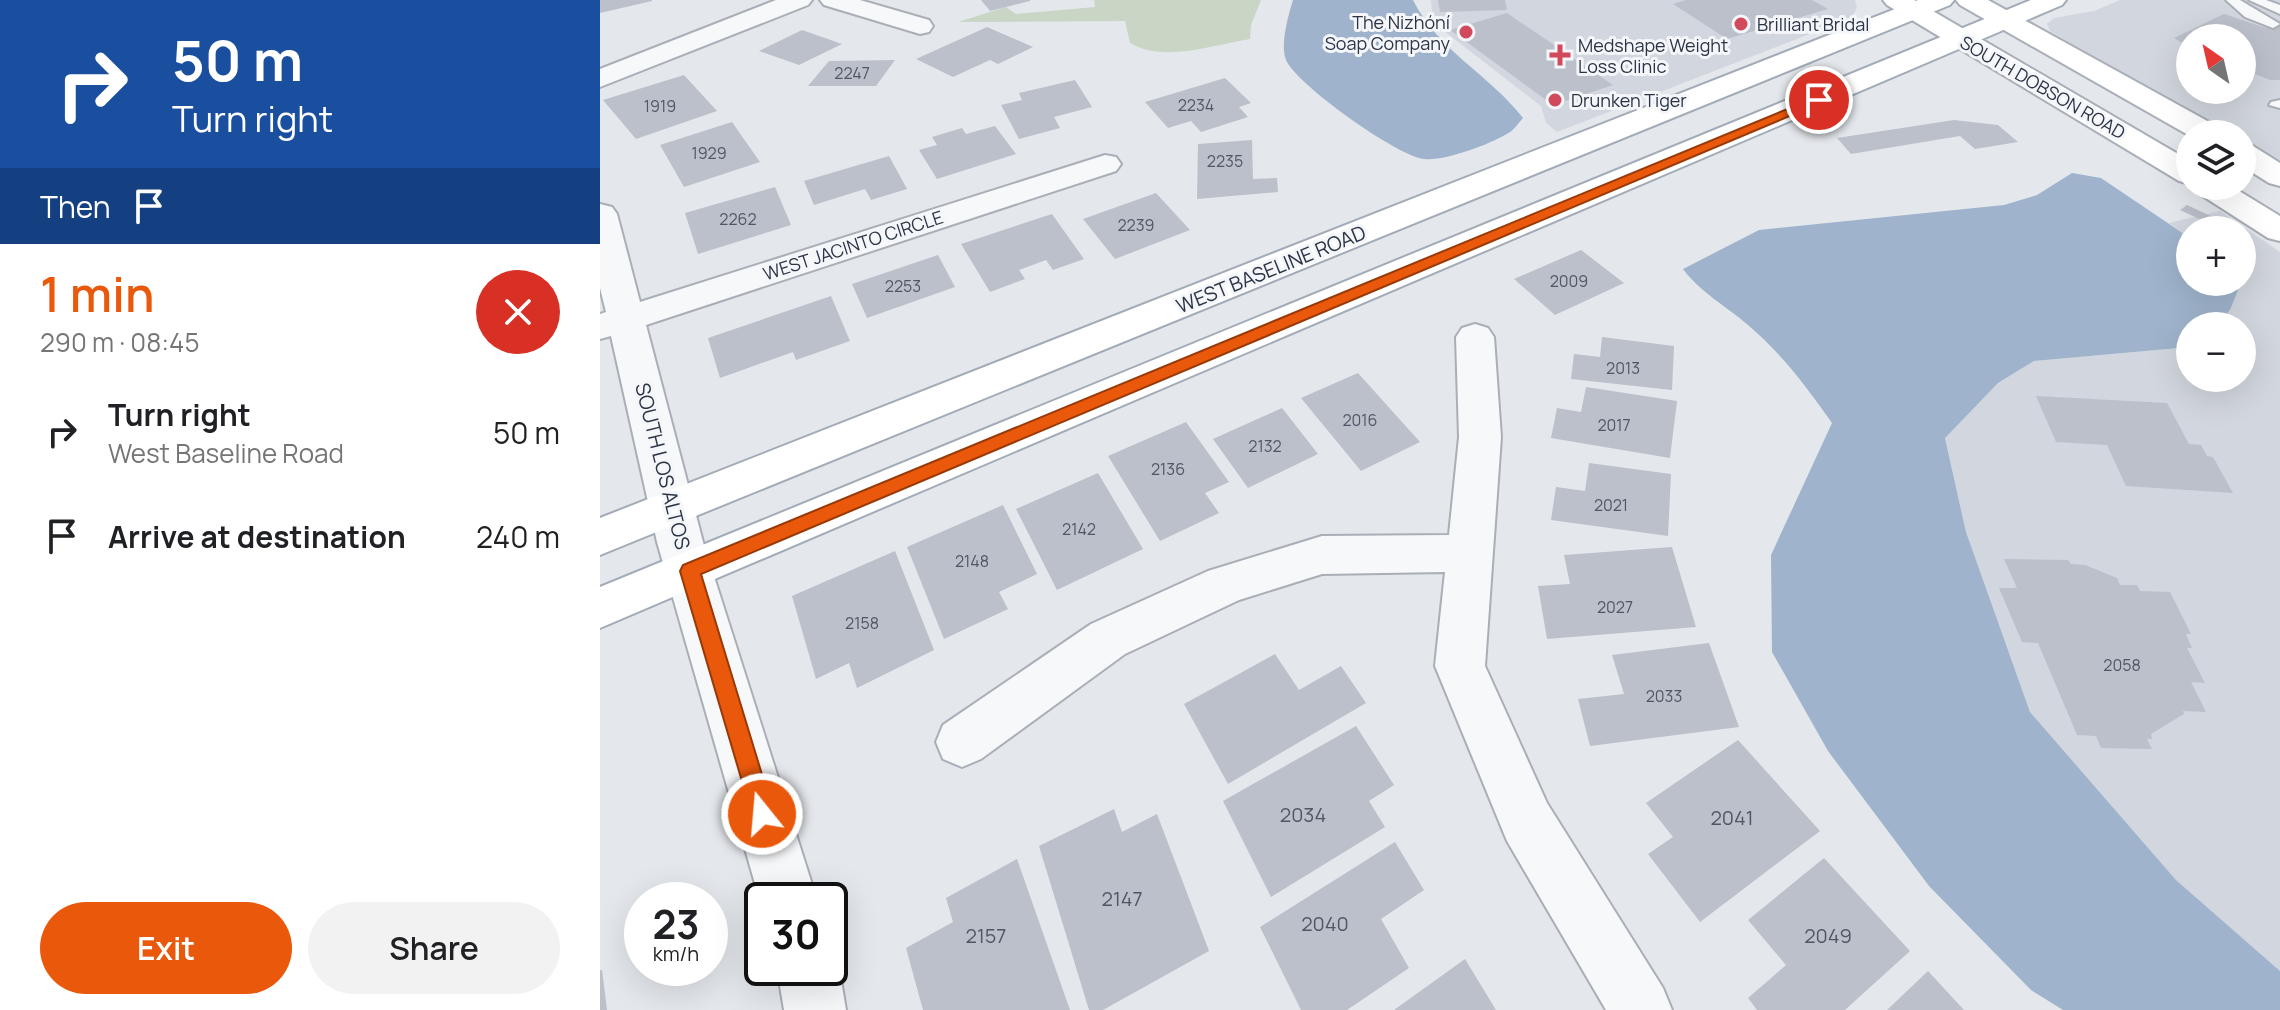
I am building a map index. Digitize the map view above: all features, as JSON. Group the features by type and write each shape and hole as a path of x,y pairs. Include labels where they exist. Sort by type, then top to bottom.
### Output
{"main road":[{"name":"SOUTH DOBSON ROAD","path":"1969,0 2184,120"},
{"path":"600,608 2053,0"},
{"name":"SOUTH DOBSON ROAD","path":"1917,4 1963,39 2176,166"},
{"name":"WEST BASELINE ROAD","path":"600,537 1917,4"},
{"path":"2256,161 2280,176"},
{"path":"2231,200 2280,231"}],"street":[{"path":"600,79 799,0"},
{"path":"833,0 920,26"},
{"name":"WEST JACINTO CIRCLE","path":"613,323 1105,164"},
{"name":"SOUTH LOS ALTOS","path":"600,214 613,323 674,508 783,882"},
{"path":"1475,337 1480,437 1460,666 1527,822 1641,1010"},
{"path":"962,742 1108,639 1225,585 1322,555 1469,553"},
{"path":"811,986 815,1010"}],"lane":[{"path":"2232,0 2250,14 2276,22"},
{"path":"2246,0 2276,22"},
{"path":"2255,0 2280,10"},
{"path":"2272,0 2280,2"}],"shaded area":[{"path":"1431,0 1855,0 1857,8 1851,18 1557,132 1546,123 1541,106 1444,31 1432,11"},
{"path":"2120,0 2280,0 2280,161 2256,147 2256,120 2208,120 2179,104 2256,104 2256,24 2176,24 2176,102 2050,31 2047,24 2054,18 2094,11"},
{"path":"2220,211 2227,216 2199,216"},
{"path":"2256,236 2280,252 2280,971 2176,880 2030,712 1966,532 1945,437 1998,383 2034,361 2176,348 2176,392 2256,392 2256,312 2228,312 2236,296 2256,296"}],"green space":[{"path":"1094,0 1261,0 1251,25 1250,39 1173,52 1143,49 1130,43 1125,21 958,22 1006,7 1016,14 1095,7"}],"water":[{"path":"1293,0 1413,0 1436,34 1523,118 1512,131 1502,136 1443,158 1424,159 1393,146 1327,102 1308,86 1286,60 1284,39"},
{"path":"2072,173 2101,178 2176,229 2176,296 2236,296 2228,312 2176,312 2176,348 2034,361 1998,383 1945,438 1966,532 2030,712 2176,880 2280,971 2280,1010 2063,1010 2031,990 1929,886 1828,751 1772,652 1771,555 1832,423 1772,347 1683,269 1759,230 2004,205 2037,195"}],"building":[{"path":"600,0 652,0 652,1 600,13"},
{"path":"981,0 1030,0 1030,1 990,11"},
{"path":"1438,0 1505,0 1507,10 1440,12"},
{"name":"Brilliant Bridal","path":"1686,0 1812,0 1828,9 1727,39 1673,4"},
{"path":"1507,13 1613,85 1553,105 1450,30"},
{"path":"2224,14 2254,24 2203,24"},
{"path":"2280,21 2280,80 2256,74 2256,25 2266,28"},
{"path":"987,27 1033,47 998,64 990,60 953,77 916,59"},
{"path":"802,30 842,44 799,65 759,51"},
{"path":"895,60 876,86 808,86 829,61"},
{"path":"684,75 717,111 636,139 603,100"},
{"path":"1225,78 1251,103 1239,107 1248,117 1201,132 1191,121 1168,128 1145,102"},
{"path":"1075,80 1092,107 1054,117 1060,128 1019,139 1001,105 1022,100 1019,93"},
{"path":"1954,120 1998,125 2018,142 1975,149 1960,136 1851,154 1837,138"},
{"path":"732,122 760,162 684,187 660,145"},
{"path":"995,126 1016,154 937,179 919,150 937,145 932,137 962,128 966,134"},
{"path":"1252,140 1253,179 1277,178 1278,192 1197,199 1198,144"},
{"path":"889,156 907,189 871,200 865,189 814,205 804,181"},
{"path":"775,187 791,225 698,254 685,213"},
{"path":"1156,193 1190,230 1115,259 1083,219"},
{"path":"2187,205 2211,216 2193,216 2180,210"},
{"path":"1052,214 1084,259 1053,270 1046,260 1019,270 1025,279 990,292 961,244"},
{"path":"1581,250 1624,283 1555,315 1514,279"},
{"path":"938,255 955,287 867,318 852,284"},
{"path":"831,296 850,341 796,360 793,352 720,378 708,338"},
{"path":"1602,337 1674,346 1672,390 1571,379 1574,354 1600,357"},
{"path":"1358,373 1420,442 1361,471 1301,398"},
{"path":"1586,387 1677,401 1670,458 1551,438 1557,408 1581,412"},
{"path":"2036,396 2167,403 2189,444 2201,445 2207,456 2213,457 2233,493 2126,486 2107,445 2056,442"},
{"path":"1282,408 1318,454 1248,488 1213,439"},
{"path":"1186,422 1229,482 1205,493 1219,513 1160,541 1108,456"},
{"path":"1589,463 1671,474 1668,536 1551,520 1556,487 1585,491"},
{"path":"1098,473 1143,549 1057,590 1016,509"},
{"path":"1003,505 1037,574 999,592 1008,609 944,639 907,547"},
{"path":"1672,547 1696,627 1547,639 1538,586 1570,584 1564,555"},
{"path":"895,551 934,650 857,688 849,663 816,679 792,596"},
{"path":"2004,559 2068,560 2071,564 2085,565 2117,578 2120,585 2137,585 2140,591 2170,592 2191,634 2186,634 2192,648 2187,648 2205,683 2191,682 2206,712 2183,711 2184,714 2151,734 2152,739 2147,739 2152,749 2101,748 2096,736 2077,735 2038,643 2022,642 1999,588 2017,588"},
{"path":"1709,643 1739,727 1590,746 1578,699 1624,694 1612,655"},
{"path":"1275,654 1299,690 1341,666 1366,703 1228,784 1184,704"},
{"path":"1356,726 1394,785 1369,801 1385,827 1271,897 1223,801"},
{"path":"1738,740 1820,831 1700,922 1648,854 1673,837 1646,803"},
{"path":"1114,809 1122,832 1157,814 1209,951 1103,1010 1089,1010 1039,846"},
{"path":"1395,842 1424,890 1381,919 1409,968 1347,1010 1301,1010 1260,927"},
{"path":"1824,858 1910,951 1845,1010 1757,1010 1748,998 1786,965 1748,920"},
{"path":"1017,859 1070,1010 923,1010 906,948 953,922 946,898"},
{"path":"1465,959 1496,1010 1394,1010"},
{"path":"602,970 607,1010 600,1010"},
{"path":"1928,971 1964,1010 1887,1010"}],"place":[{"name":"Brilliant Bridal","path":"1741,24"},
{"name":"The Nizhóní Soap Company","path":"1466,32"},
{"name":"Medshape Weight Loss Clinic","path":"1560,55"},
{"name":"Drunken Tiger","path":"1555,100"}],"route":[{"path":"762,814 690,571 1819,100"}]}
